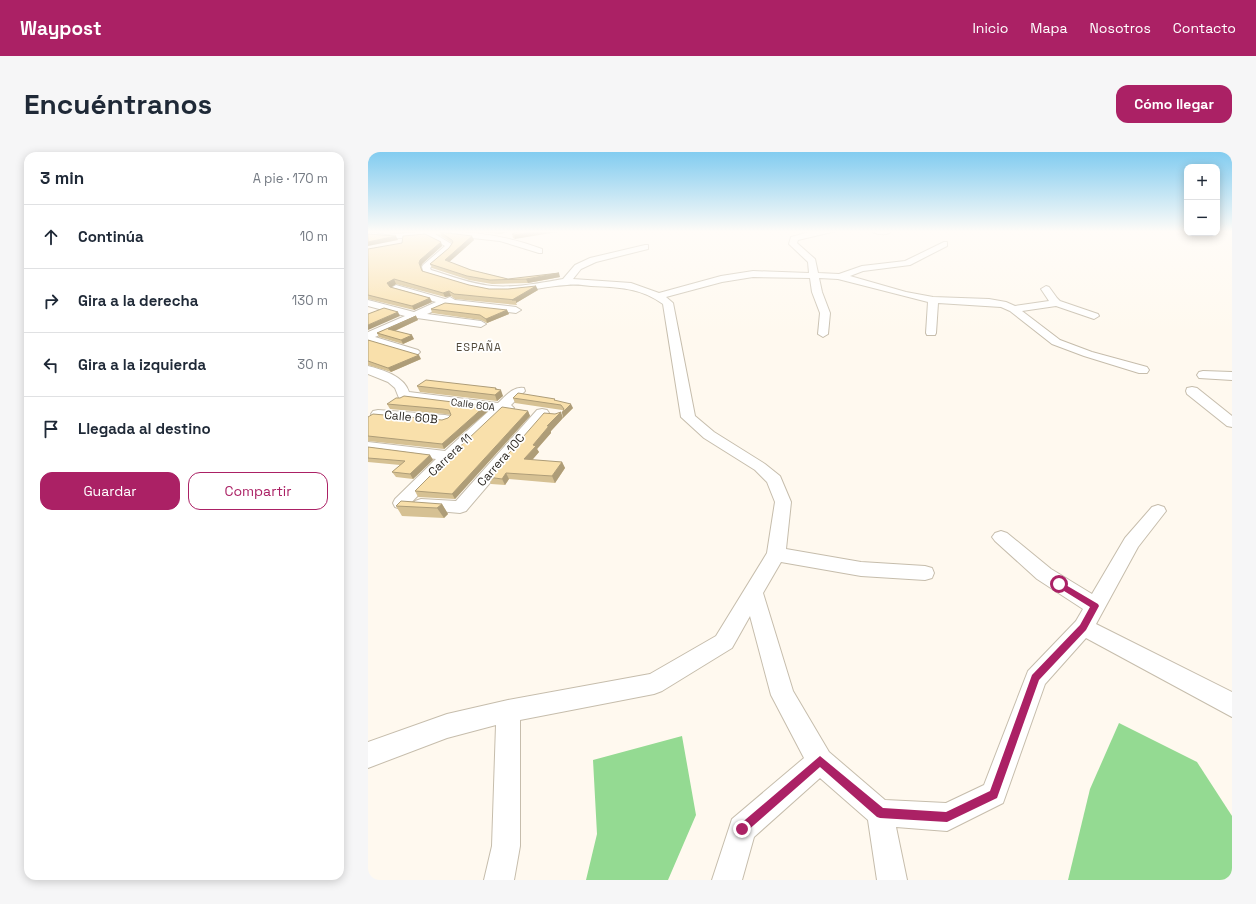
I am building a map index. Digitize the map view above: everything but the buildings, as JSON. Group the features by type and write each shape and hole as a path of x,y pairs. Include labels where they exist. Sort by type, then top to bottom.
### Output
{"street":[{"path":"368,755 447,726 508,710 654,684 724,642 776,554 783,502 774,480 760,467 709,435 688,417 668,303 660,296 630,285 566,282 547,286 510,289 479,287 427,272 426,267 428,265"},
{"path":"566,282 578,267 582,265"},
{"path":"813,265 816,275 817,292 825,313 823,334"},
{"path":"838,276 862,269 888,265"},
{"path":"660,296 721,279 753,274 838,276 861,281 904,294 933,300 1003,304 1014,309 1056,342 1088,354 1143,370"},
{"path":"368,337 479,287"},
{"path":"396,288 446,302 516,310"},
{"path":"1046,290 1052,300 1057,303 1094,316"},
{"path":"930,333 933,300"},
{"path":"368,303 414,315 481,324"},
{"path":"1014,309 1057,303"},
{"path":"368,337 414,352"},
{"path":"368,370 392,379 400,386 404,395 373,417"},
{"path":"1203,376 1232,376"},
{"name":"Carrera 11","path":"401,503 448,456 518,391"},
{"path":"1192,391 1232,423"},
{"name":"Calle 60A","path":"404,395 537,412"},
{"name":"Carrera 10C","path":"401,503 460,507 537,412"},
{"name":"Calle 60B","path":"373,417 444,420"},
{"path":"368,446 448,456"},
{"path":"753,593 783,695 820,761 880,813 947,817 994,794 1036,678 1083,627 1131,543 1158,511"},
{"path":"1001,537 1044,574 1095,606"},
{"path":"776,554 861,569 925,572"},
{"path":"1083,627 1230,701"},
{"path":"499,880 506,846 508,710"},
{"path":"726,880 742,829 820,761"},
{"path":"880,813 892,880"}],"green space":[{"path":"1119,723 1197,762 1232,816 1232,880 1068,880 1090,789"},
{"path":"682,736 696,815 668,880 586,880 597,834 593,760"}],"district":[{"name":"ESPAÑA","path":"479,347"}],"route":[{"path":"742,829 820,761 880,813 947,817 994,794 1036,678 1083,627 1095,606 1059,584"}]}
